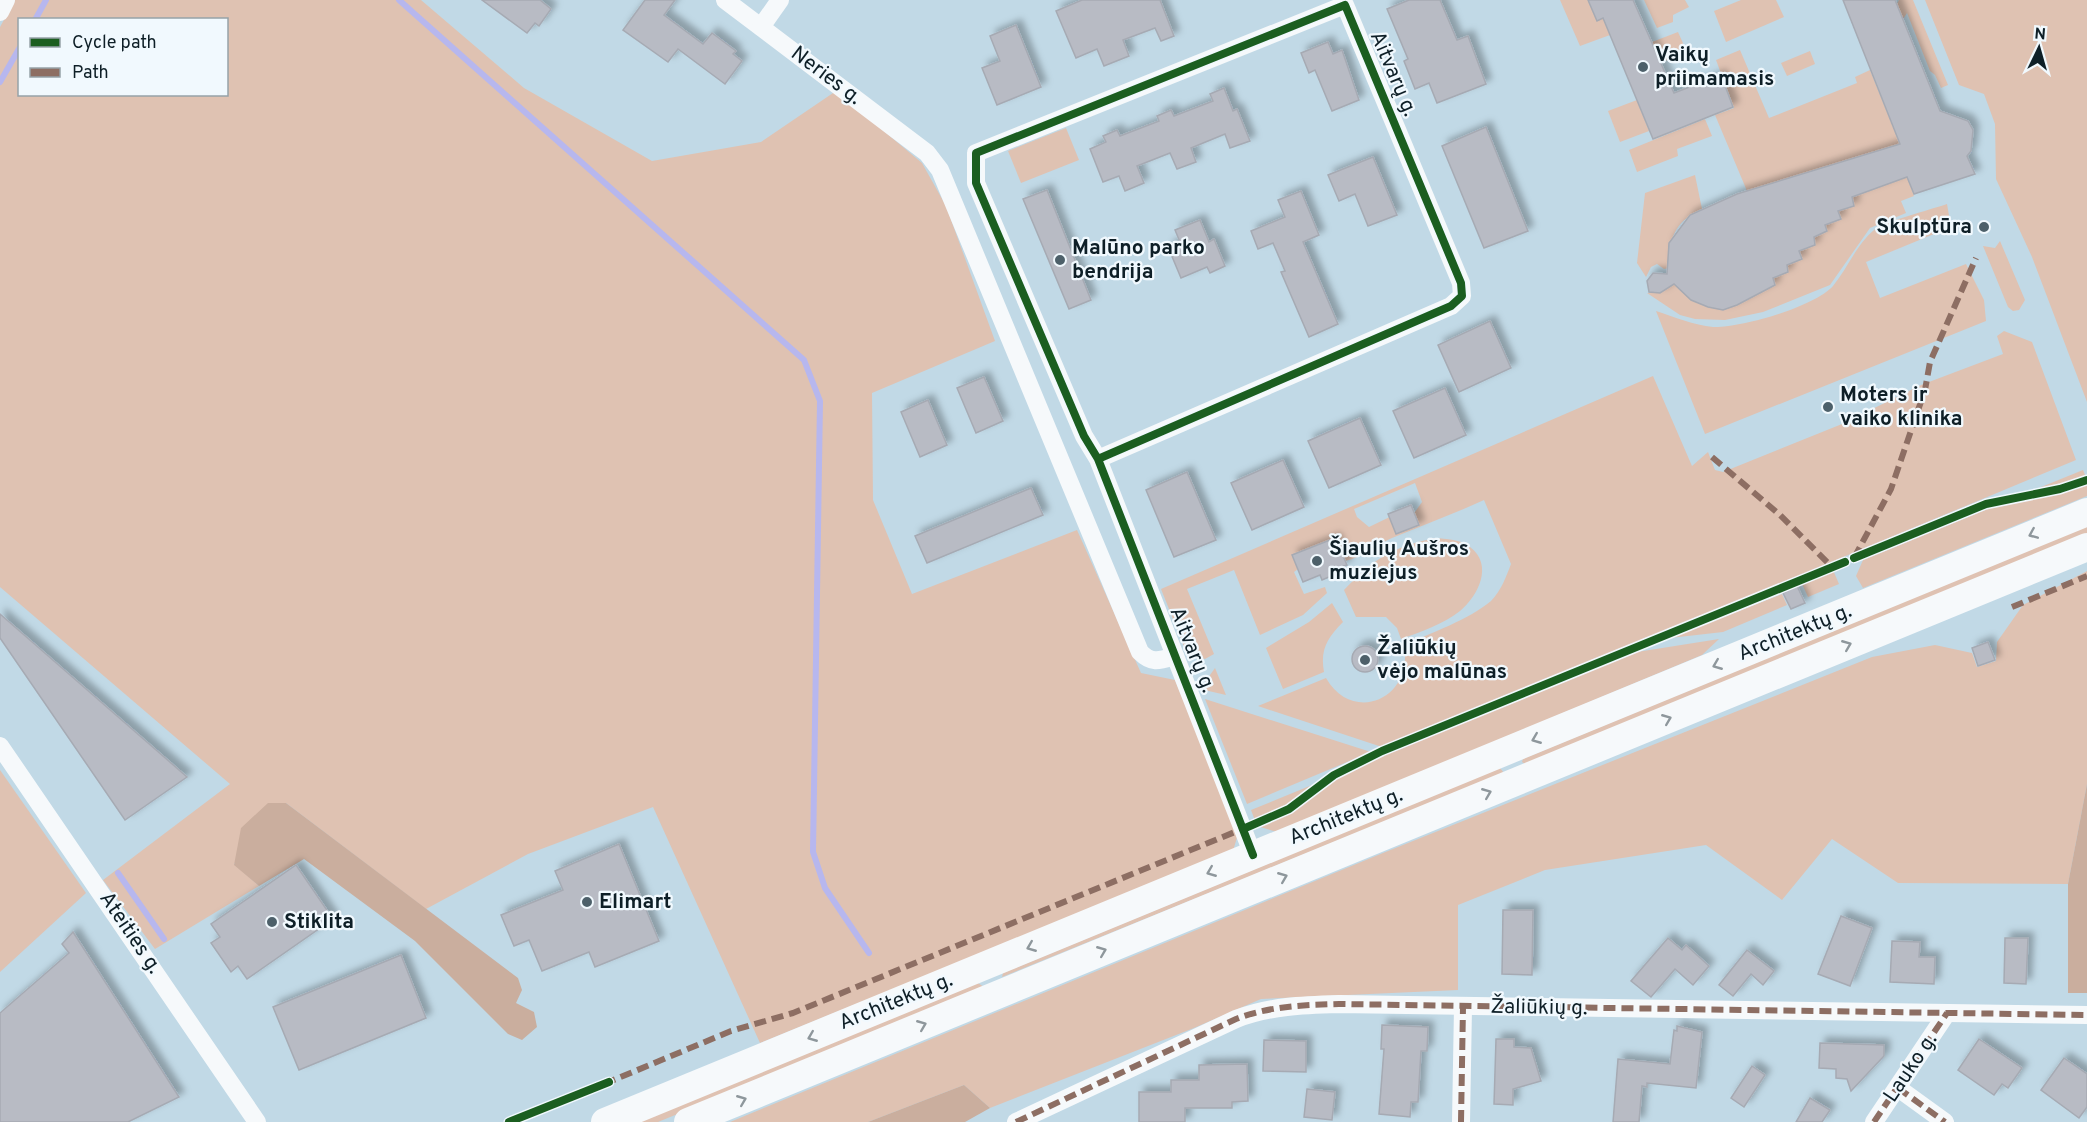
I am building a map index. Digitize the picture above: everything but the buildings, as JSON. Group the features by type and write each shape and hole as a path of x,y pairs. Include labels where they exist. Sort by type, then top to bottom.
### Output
{"main road":[{"name":"Architektų g.","path":"604,1122 2087,512"},
{"name":"Architektų g.","path":"688,1122 2087,547"},
{"path":"1508,750 1520,780"},
{"path":"988,965 1000,993"}],"street":[{"path":"0,12 6,0"},
{"name":"Neries g.","path":"725,0 927,153 940,170 1140,652 1149,661 1157,662 1175,657"},
{"path":"761,27 780,0"},
{"name":"Aitvarų g.","path":"1098,459 1451,306 1462,296 1461,284 1345,5 976,153 976,183 1084,436 1098,459 1253,855"},
{"name":"Ateities g.","path":"0,746 89,873 257,1122"},
{"name":"Žaliūkių g.","path":"1016,1122 1261,1010 1339,1004 2087,1016"},
{"path":"1461,1122 1463,1007"},
{"name":"Lauko g.","path":"1874,1122 1947,1013"},
{"path":"1898,1088 1945,1122"}],"shaded area":[{"path":"15,0 421,0 524,88 652,161 761,142 836,91 922,163 946,206 995,341 872,393 873,500 912,594 1077,530 1141,673 1175,680 1238,834 1233,851 760,1043 653,807 528,854 426,909 286,803 234,864 259,886 155,949 103,880 230,784 0,587 0,27"},
{"path":"1560,0 1588,0 1597,21 1603,18 1610,35 1580,46"},
{"path":"1644,0 1685,0 1689,7 1673,15 1673,22 1657,28"},
{"path":"1741,0 1776,0 1784,17 1726,42 1714,11"},
{"path":"1899,0 1913,0 1948,85 1941,88 1935,75 1930,71 1907,13 1903,19 1897,4"},
{"path":"1925,0 2087,0 2087,402 2032,257 1996,179 1995,124 1984,94 1959,85"},
{"path":"1678,32 1687,52 1660,63 1652,42"},
{"path":"1740,50 1769,118 1857,83 1855,77 1870,70 1900,144 1747,191 1715,115 1734,108 1716,60"},
{"path":"1810,51 1815,64 1787,76 1781,63"},
{"path":"1637,100 1649,131 1620,142 1608,111"},
{"path":"1705,119 1712,136 1677,149 1678,156 1637,172 1629,150"},
{"path":"1066,128 1079,160 1021,183 1008,151"},
{"path":"1695,175 1702,209 1685,219 1675,232 1670,248 1669,268 1664,269 1657,264 1651,267 1646,277 1637,263 1645,193"},
{"path":"1907,177 1914,196 1901,201 1906,213 1870,228 1830,285 1763,312 1725,320 1695,319 1680,315 1647,293 1660,293 1674,280 1700,304 1711,308 1733,305 1775,285 1773,278 1788,272 1787,265 1802,259 1799,251 1815,245 1814,237 1827,231 1825,225 1852,197"},
{"path":"1947,204 1951,227 1866,262 1880,298 1966,264 1984,300 1986,321 1705,434 1656,311 1691,323 1713,327 1741,324 1776,315 1824,294 1833,286 1862,242 1874,230 1897,219"},
{"path":"2000,241 2025,300 2019,310 2013,311 2008,307 1983,246 1995,248"},
{"path":"2004,331 2032,342 2076,460 1385,748 1258,706 1326,678 1338,692 1351,700 1365,702 1379,699 1391,692 1400,680 1405,664 1404,645 1461,620 1491,601 1505,579 1511,564 1484,500 1392,538 1352,559 1345,561 1335,538 1292,555 1298,569 1294,572 1304,594 1325,587 1327,593 1303,615 1260,635 1234,570 1187,589 1214,654 1205,659 1187,654 1161,589 1653,376 1692,466 1708,452 1715,470 1723,472 1842,424 1921,385 2003,354 1997,336","holes":["1415,483 1422,502 1415,512 1398,513 1369,527 1357,517 1354,509"]},
{"path":"2083,470 2087,480 2087,496 1863,588 1856,576 1863,560"},
{"path":"2087,526 2087,534 1525,764 1522,762 1523,759"},
{"path":"1434,538 1462,542 1477,554 1481,562 1481,580 1467,605 1439,624 1401,639 1397,628 1386,617 1356,617 1344,590 1384,556 1406,546"},
{"path":"1833,570 1839,584 1808,597 1802,584"},
{"path":"2087,571 2087,784 2068,884 1898,883 1832,839 1782,900 1706,845 1545,870 1458,905 1458,990 1261,999 1194,1028 990,1108 964,1085 868,1122 730,1122 1383,853 1872,657 1935,645 1972,653 1977,667 1996,661 1997,642 2023,605"},
{"path":"1782,594 1787,605 1723,632 1670,638"},
{"path":"1332,603 1343,622 1326,645 1323,657 1324,672 1283,689 1266,648 1309,622"},
{"path":"1719,639 1702,655 1277,832 1257,826 1251,810 1637,652"},
{"path":"1215,668 1226,695 1200,689"},
{"path":"1205,699 1371,752 1247,804"},
{"path":"1500,768 1504,773 1002,977 1003,973"},
{"path":"0,770 86,893 0,972"},
{"path":"2087,784 2087,993 2068,993 2068,884"},
{"path":"268,803 286,803 518,978 522,990 516,1003 534,1012 537,1027 522,1040 508,1034 415,941 304,859 259,886 234,865 241,828"},
{"path":"978,983 984,987 982,990 658,1122 636,1122"},
{"path":"964,1085 990,1108 965,1122 868,1122"}],"waterway":[{"path":"36,18 46,0"},
{"path":"399,0 804,360 820,401 813,852 825,888 869,953"},
{"path":"0,82 18,50"},
{"path":"118,873 164,939"}],"marked path":[{"path":"1854,558 1891,489 1925,390 1930,362 1976,258"},
{"path":"1712,457 1780,515 1832,567"},
{"path":"2012,607 2087,576"},
{"path":"604,1084 731,1031 793,1013 1247,827"},
{"path":"1016,1122 1236,1019 1261,1011 1287,1007 1339,1004 2087,1015"},
{"path":"1461,1122 1463,1007"},
{"path":"1874,1122 1947,1013"},
{"path":"1898,1088 1945,1122"}],"cycle path":[{"path":"1098,459 1451,306 1462,296 1461,283 1345,5 976,153 976,183 1084,436 1098,459 1253,855"},
{"path":"1854,558 1986,504 2060,489 2087,480"},
{"path":"1243,829 1289,809 1334,775 1382,751 1845,562"},
{"path":"509,1122 609,1082"}],"place":[{"name":"Vaikų priimamasis","path":"1643,67"},
{"name":"Skulptūra","path":"1984,227"},
{"name":"Malūno parko bendrija","path":"1060,260"},
{"name":"Moters ir vaiko klinika","path":"1828,407"},
{"name":"Šiaulių Aušros muziejus","path":"1317,561"},
{"name":"Žaliūkių vėjo malūnas","path":"1365,660"},
{"name":"Elimart","path":"587,902"},
{"name":"Stiklita","path":"272,922"}]}
